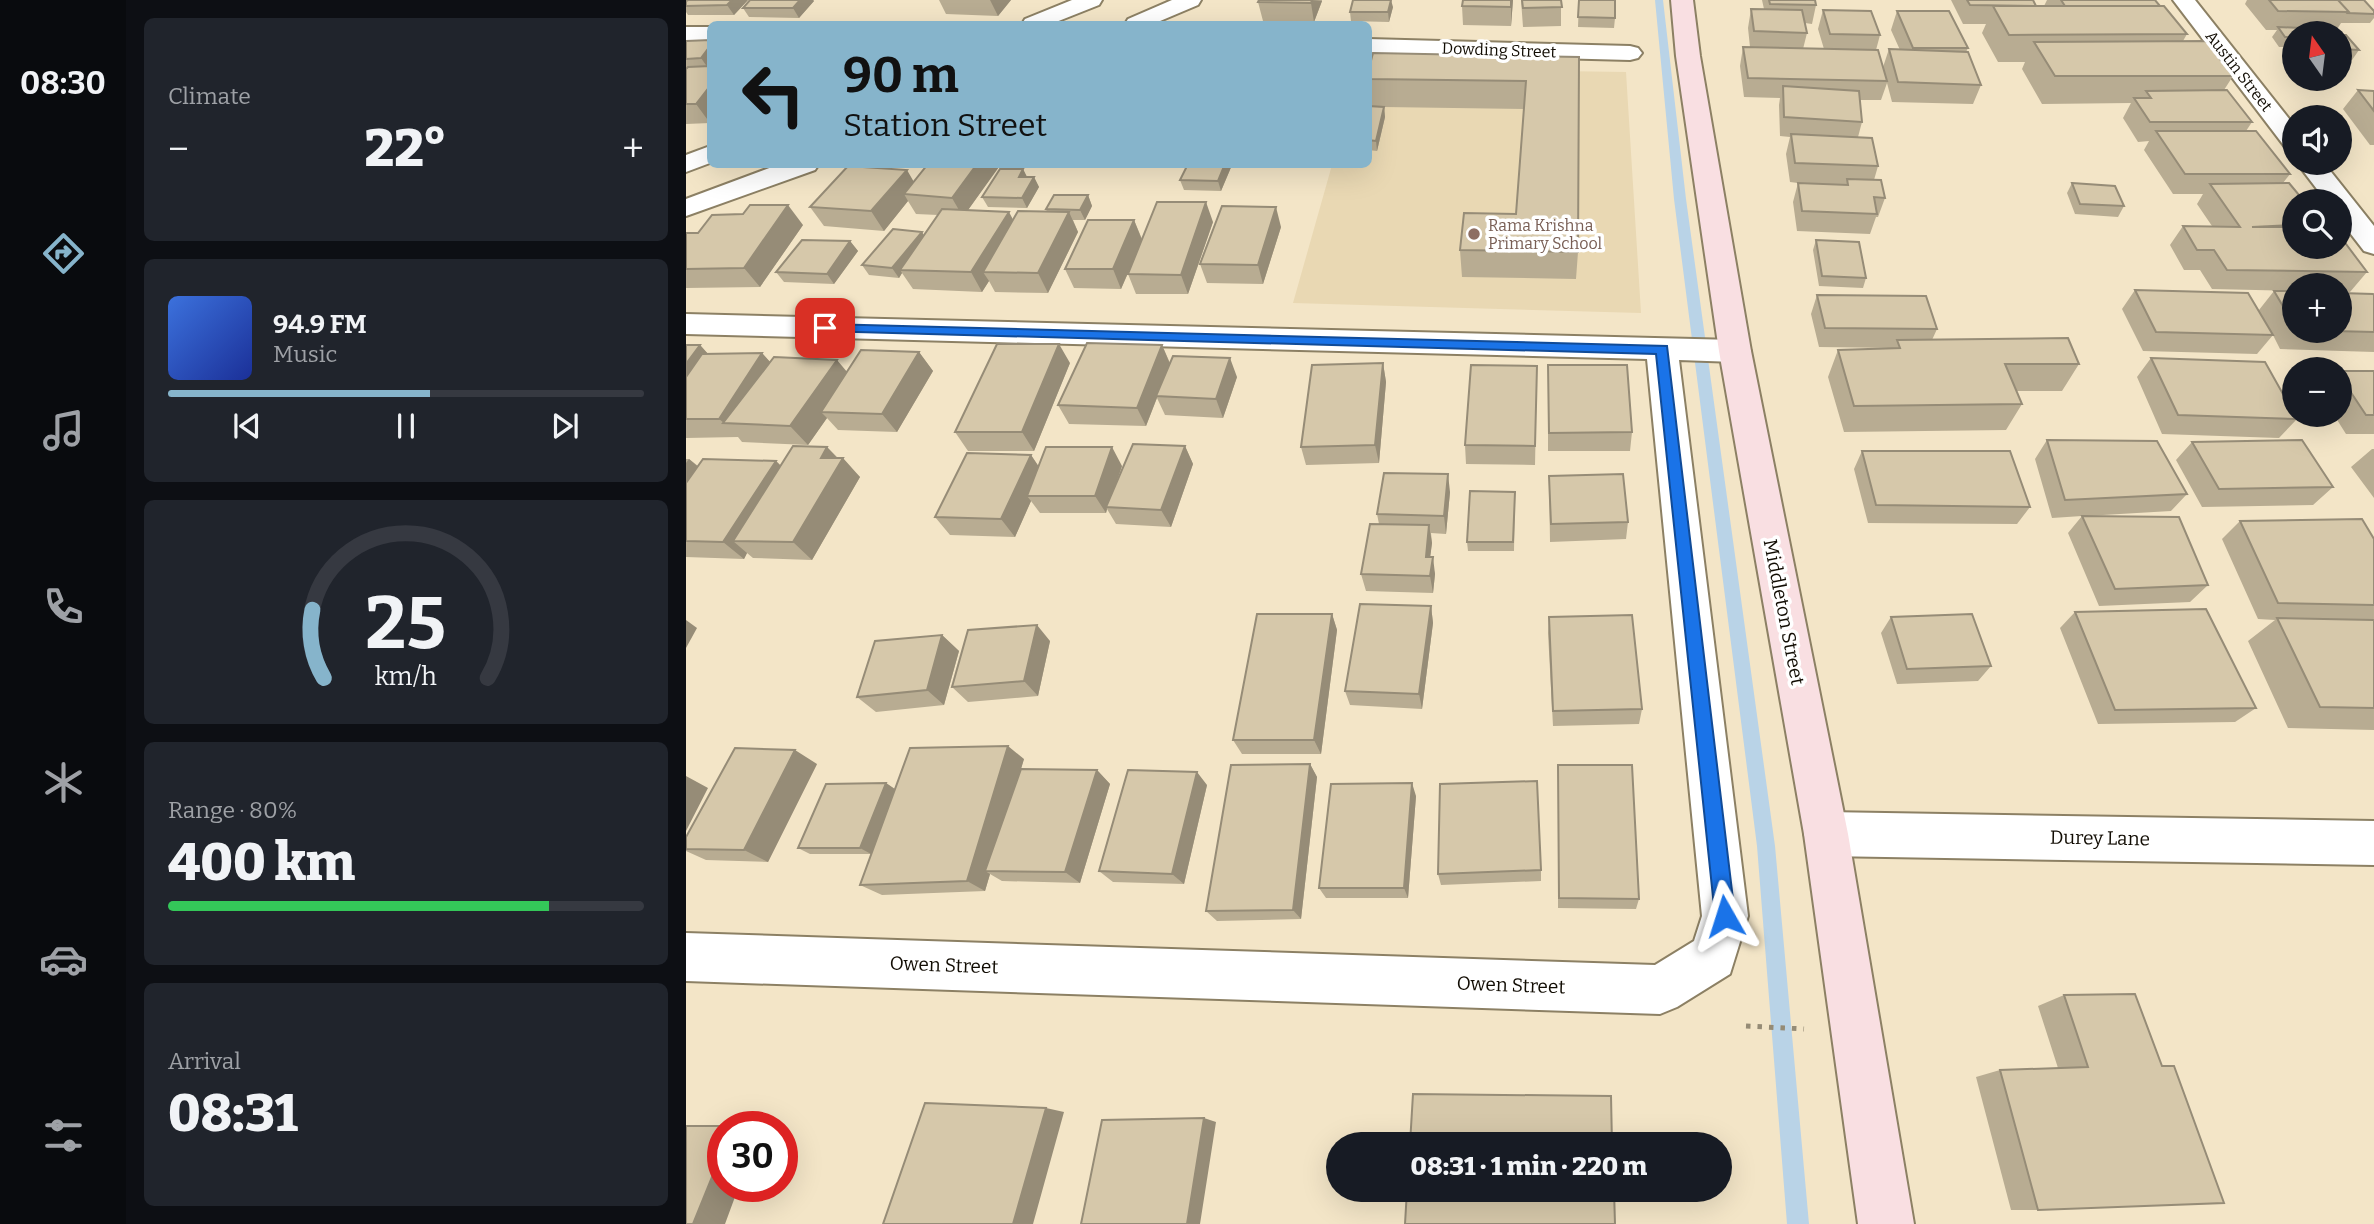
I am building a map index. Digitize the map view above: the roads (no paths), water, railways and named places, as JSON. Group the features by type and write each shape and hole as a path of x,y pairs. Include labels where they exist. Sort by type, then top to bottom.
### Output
{"street":[{"path":"1040,21 1091,0"},
{"path":"1143,21 1190,0"},
{"name":"Middleton Street","path":"1682,0 1688,56 1735,351 1826,834 1886,1224"},
{"name":"Austin Street","path":"2184,0 2282,127"},
{"path":"686,34 707,34"},
{"name":"Dowding Street","path":"1372,46 1630,53"},
{"path":"686,164 707,156"},
{"path":"686,208 795,168"},
{"path":"2319,175 2374,245"},
{"path":"686,324 1735,351"},
{"name":"Owen Street","path":"686,957 1660,990 1713,957 1725,916 1662,349"},
{"name":"Durey Lane","path":"1826,834 2374,843"}],"waterway":[{"path":"1659,0 1680,199 1766,846 1798,1224"}],"place":[{"name":"Rama Krishna Primary School","path":"1474,234"}]}
